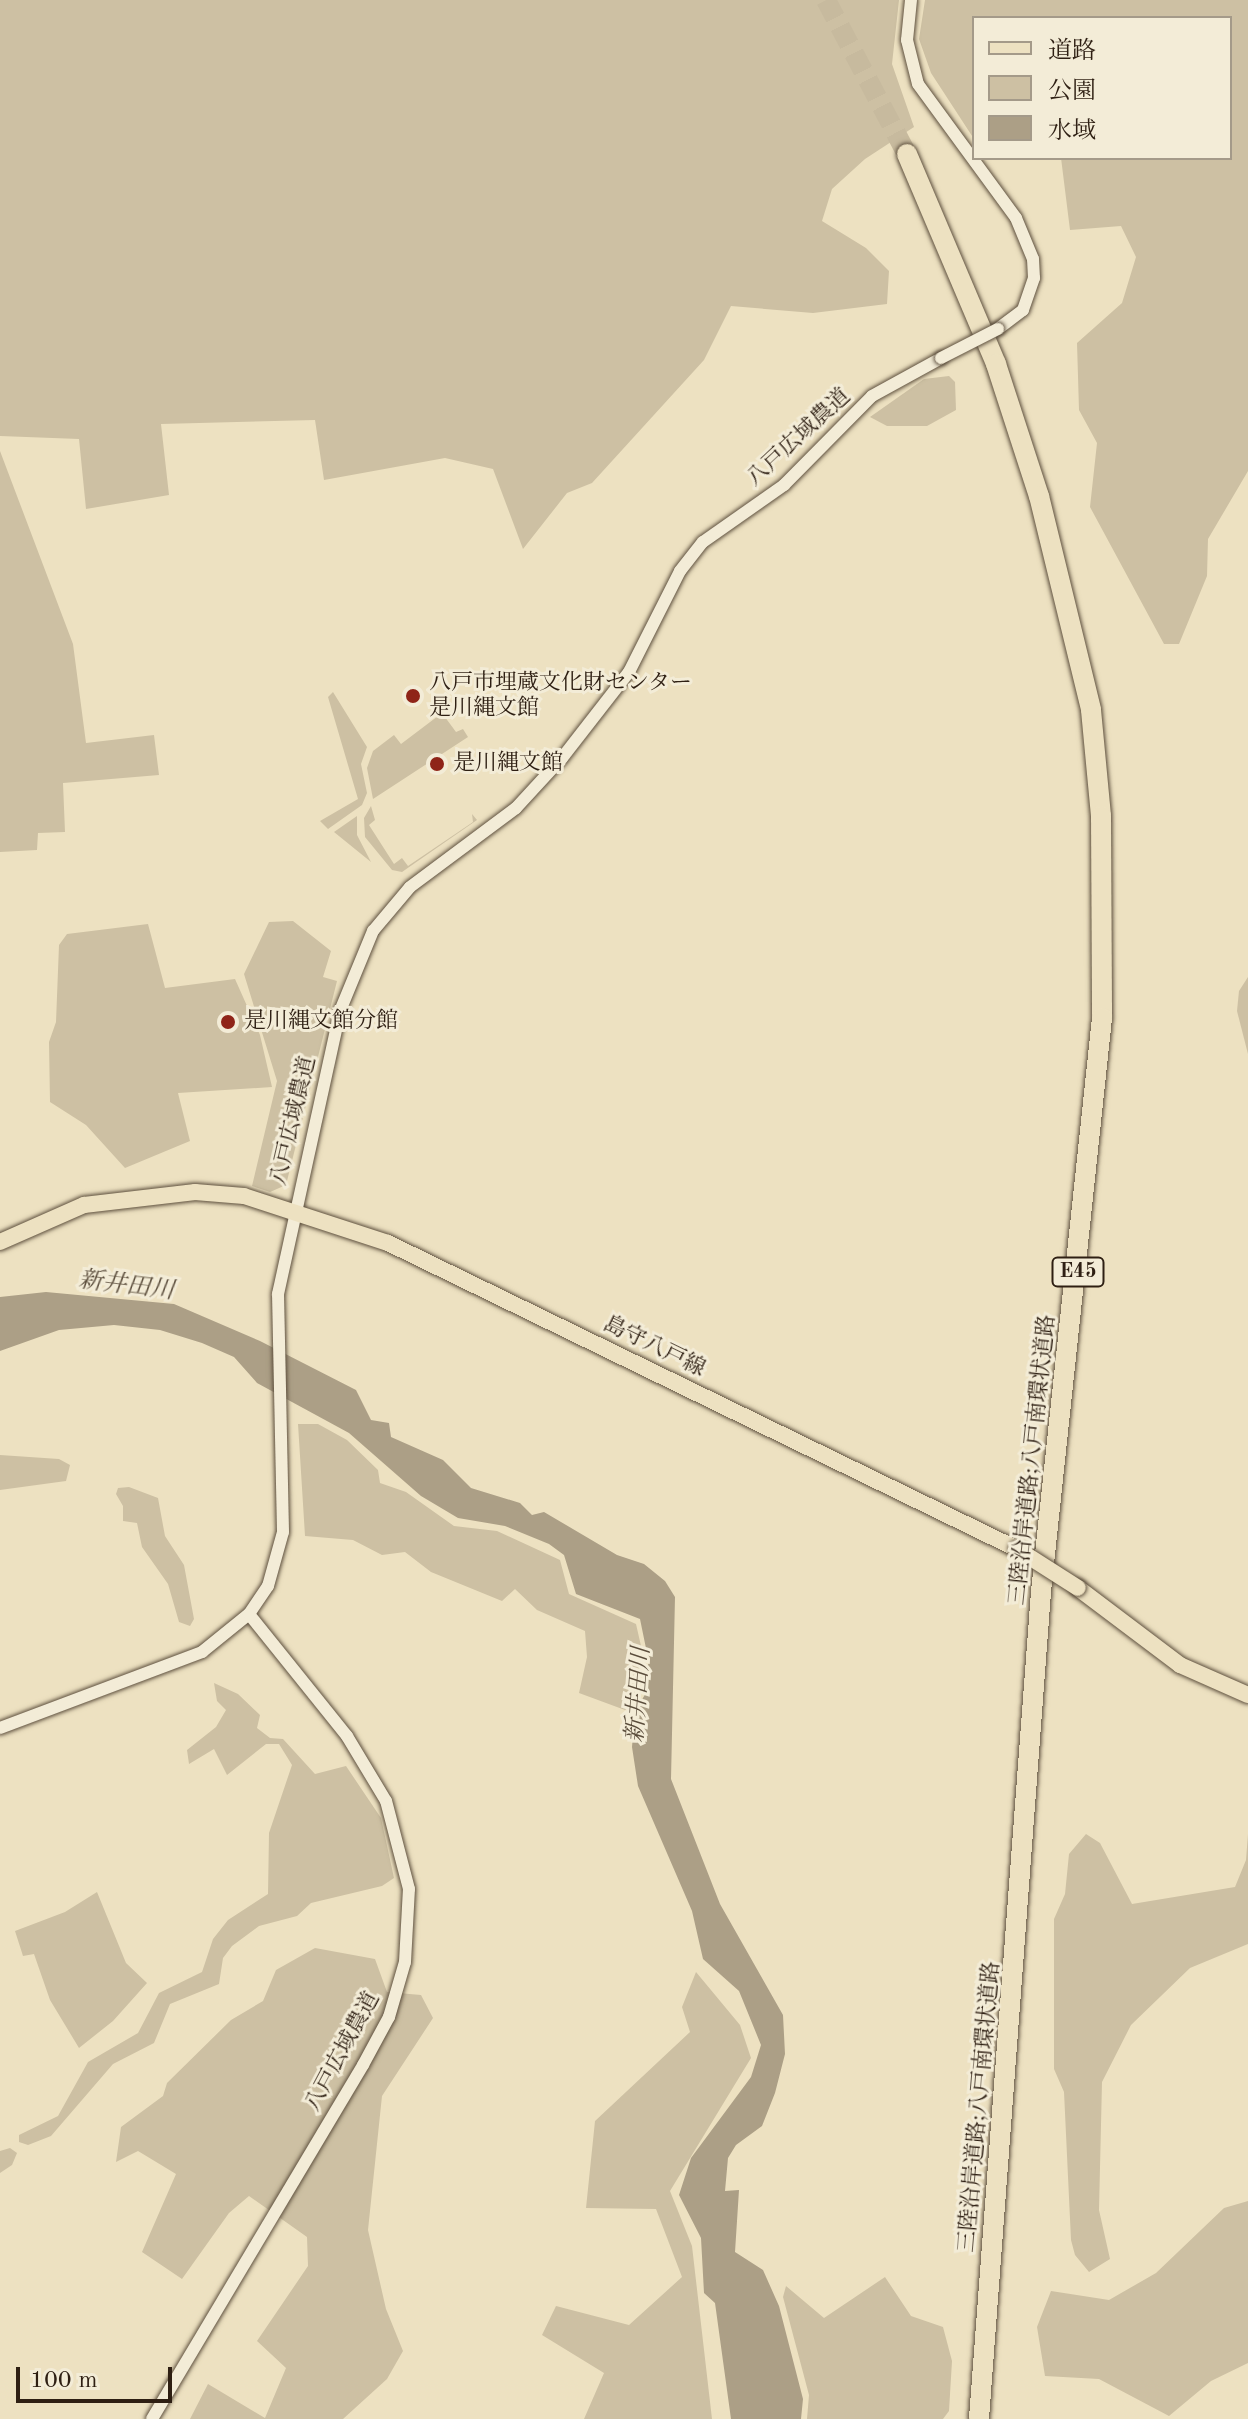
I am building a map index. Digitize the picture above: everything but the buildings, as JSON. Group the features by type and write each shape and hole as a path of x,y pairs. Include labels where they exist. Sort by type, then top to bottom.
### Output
{"highway":[{"name":"三陸沿岸道路;八戸南環状道路","path":"907,154 996,364 1039,496 1091,710 1101,816 1102,1018 1041,1592 979,2419"}],"main road":[{"name":"島守八戸線","path":"0,1242 59,1212 144,1196 221,1192 388,1243 1017,1549 1078,1588 1180,1665 1248,1695"}],"street":[{"name":"八戸広域農道","path":"911,0 907,40 918,84 972,158"},
{"name":"八戸広域農道","path":"152,2419 363,2065 389,2017 405,1962 409,1889 386,1801 347,1736 249,1614 268,1586 281,1550 277,1320 293,1214 340,1011 373,931 410,887 516,808 581,736 629,672 680,571 703,542 784,485 872,396 998,329 1023,310 1034,278 1033,259 1016,218 974,160"},
{"path":"0,1728 183,1661 215,1644 249,1614"}],"green space":[{"path":"0,0 899,0 892,64 914,127 865,159 832,189 822,221 866,248 889,271 887,304 813,313 731,306 704,360 592,483 567,493 523,549 493,469 445,458 324,480 315,420 161,424 169,495 86,509 79,439 0,436"},
{"path":"925,0 1248,0 1248,471 1208,539 1207,576 1179,644 1164,644 1090,507 1097,443 1079,410 1077,343 1122,303 1136,257 1121,226 1070,230 1061,160 1232,160 1232,16 972,16 972,136 931,73 919,39"},
{"path":"949,376 955,382 956,410 927,426 887,426 870,417 924,379"},
{"path":"0,451 73,644 86,743 154,735 159,775 63,783 65,832 38,833 37,850 0,852"},
{"path":"333,692 367,747 361,764 367,793 362,805 328,829 320,821 358,799 328,697"},
{"path":"442,713 456,732 463,729 468,737 373,799 367,768 373,751 394,735 401,744"},
{"path":"371,806 375,820 369,825 394,864 402,858 408,866 473,822 472,814 477,820 402,872 392,870 365,837 364,818"},
{"path":"357,816 357,835 371,862 334,832"},
{"path":"293,921 331,951 323,977 337,981 286,1185 270,1192 252,1186 277,1081 244,974 269,922"},
{"path":"148,924 165,988 235,979 260,1035 272,1087 178,1093 190,1141 125,1168 86,1125 50,1102 49,1042 56,1022 59,945 67,934"},
{"path":"1248,977 1248,1054 1237,1011 1239,991"},
{"path":"298,1424 318,1424 347,1440 378,1470 380,1483 406,1492 454,1526 497,1531 560,1560 569,1594 636,1624 644,1659 635,1676 638,1698 625,1710 579,1693 587,1657 585,1631 537,1610 515,1589 502,1601 431,1572 405,1552 382,1555 353,1540 305,1536"},
{"path":"0,1455 59,1459 70,1465 66,1481 0,1490"},
{"path":"129,1487 158,1498 165,1536 184,1565 194,1619 190,1626 179,1622 168,1584 142,1547 137,1523 123,1521 123,1506 116,1494 118,1488"},
{"path":"214,1683 238,1694 260,1715 257,1728 270,1738 283,1739 315,1774 346,1766 381,1818 394,1878 382,1886 311,1903 297,1916 259,1926 232,1946 223,1958 219,1984 170,2004 154,2043 113,2064 51,2136 28,2145 19,2142 19,2135 58,2116 88,2062 138,2033 159,1993 202,1972 213,1939 228,1920 268,1894 269,1833 292,1765 279,1744 266,1744 227,1775 214,1749 189,1764 187,1750 216,1727 226,1710 217,1701"},
{"path":"1086,1834 1100,1843 1132,1904 1235,1887 1246,1860 1248,1834 1248,1944 1190,1968 1131,2025 1102,2082 1099,2210 1110,2259 1089,2272 1075,2255 1071,2240 1064,2092 1054,2069 1054,1919 1065,1894 1069,1854"},
{"path":"97,1892 126,1963 147,1983 113,2021 79,2048 50,2000 34,1954 23,1956 15,1931 65,1912"},
{"path":"315,1948 375,1959 387,1992 421,1995 433,2018 382,2096 368,2230 386,2309 403,2351 387,2379 343,2419 190,2419 208,2384 265,2418 286,2368 257,2341 308,2266 307,2237 249,2196 229,2213 182,2279 142,2252 176,2174 138,2151 116,2162 121,2127 163,2096 167,2083 231,2020 263,2001 276,1970"},
{"path":"696,1972 740,2025 751,2058 670,2191 692,2246 712,2419 584,2419 604,2373 542,2335 556,2306 629,2325 682,2277 656,2209 586,2208 595,2121 690,2032 682,2007"},
{"path":"10,2148 17,2153 12,2165 0,2173 0,2151"},
{"path":"1248,2201 1248,2363 1211,2381 1169,2416 1099,2379 1045,2376 1037,2327 1051,2291 1109,2300 1156,2273 1224,2208"},
{"path":"885,2277 911,2316 943,2327 952,2361 949,2411 943,2419 807,2419 809,2395 783,2297 786,2286 824,2318"}],"water":[{"path":"46,1292 174,1304 260,1341 356,1390 371,1420 389,1423 391,1437 443,1460 471,1488 520,1503 532,1515 544,1512 617,1555 644,1564 665,1581 675,1597 671,1779 720,1904 783,2015 785,2054 775,2093 762,2126 736,2145 728,2158 725,2191 739,2190 735,2252 763,2270 779,2306 803,2399 801,2419 731,2419 715,2303 704,2293 701,2238 679,2195 691,2158 751,2077 761,2045 739,1991 703,1959 692,1911 638,1786 632,1747 635,1711 646,1693 643,1674 649,1663 640,1619 576,1594 564,1555 549,1544 505,1526 458,1518 421,1496 349,1433 257,1383 234,1357 202,1343 160,1330 114,1325 59,1330 0,1351 0,1297"}],"tunnel":[{"path":"826,0 907,154"}],"place":[{"name":"八戸市埋蔵文化財センター 是川縄文館","path":"413,696"},
{"name":"是川縄文館","path":"437,764"},
{"name":"是川縄文館分館","path":"228,1022"}],"water label":[{"name":"新井田川","path":"126,1287"},
{"name":"新井田川","path":"640,1695"}]}
